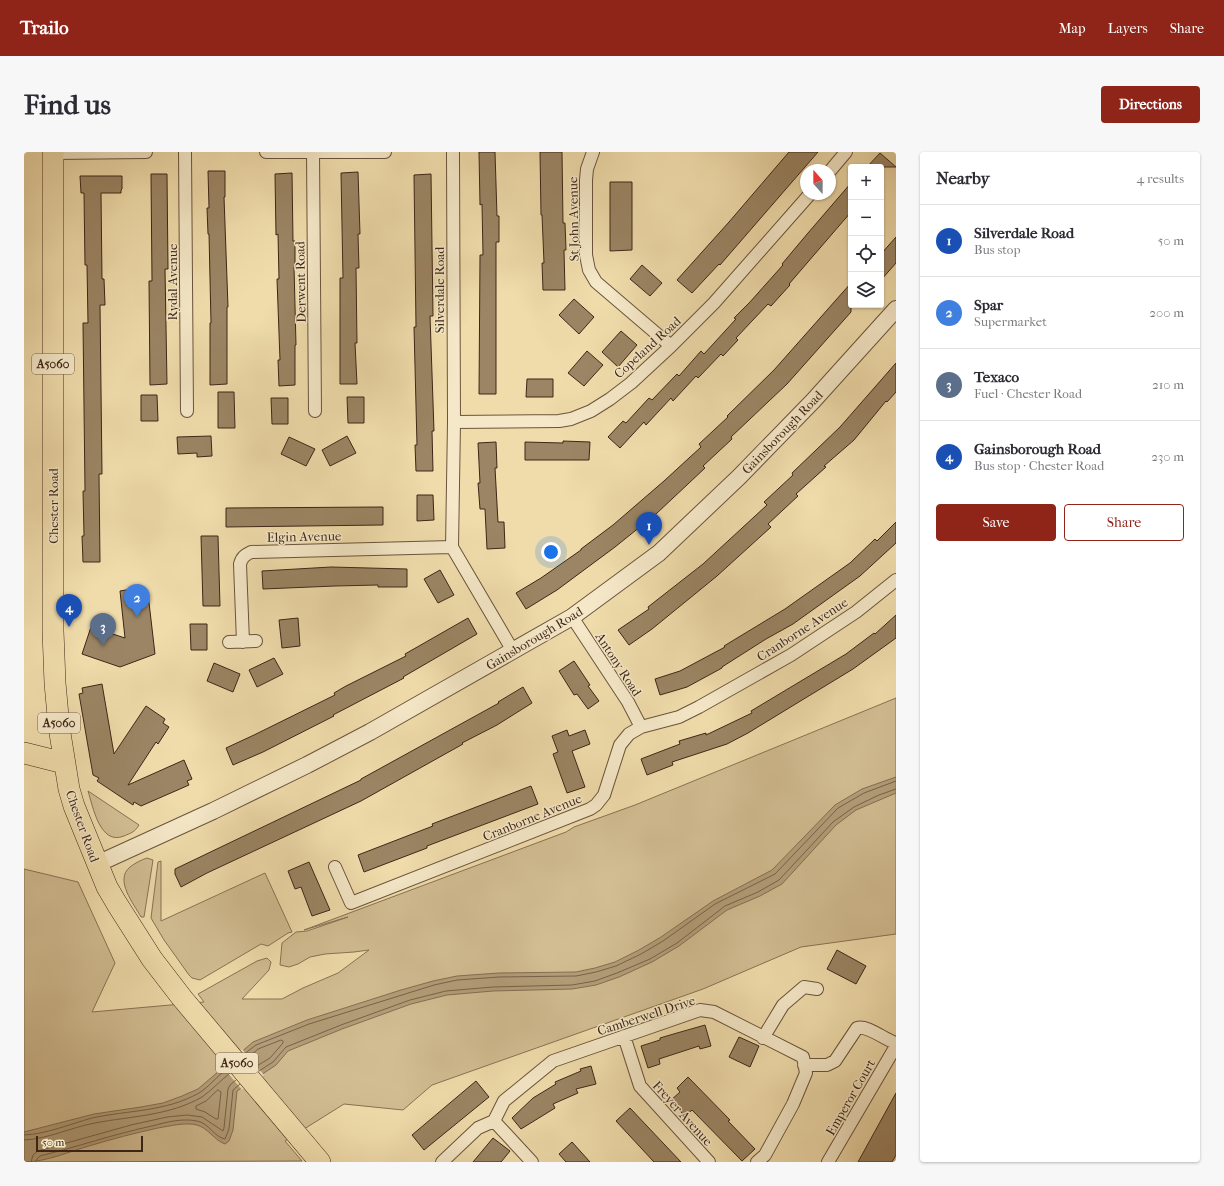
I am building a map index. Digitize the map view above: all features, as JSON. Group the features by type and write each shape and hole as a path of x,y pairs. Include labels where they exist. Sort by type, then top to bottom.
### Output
{"highway":[{"name":"Chester Road","path":"53,153 53,631 56,696 64,763 69,789 74,806 97,864 117,904 143,946 186,1003 320,1162"},
{"path":"24,753 64,763"}],"street":[{"path":"53,153 146,152"},
{"name":"Rydal Avenue","path":"185,152 187,411"},
{"path":"266,152 385,152"},
{"name":"Derwent Road","path":"313,152 316,411"},
{"name":"Silverdale Road","path":"452,547 454,422 453,152"},
{"name":"St John Avenue","path":"593,152 587,169 586,180 586,255 589,270 596,282 671,346"},
{"path":"836,164 846,152"},
{"name":"Copeland Road","path":"454,422 559,421 581,416 610,399 671,346 714,303 805,200"},
{"name":"Gainsborough Road","path":"97,864 213,811 307,765 370,732 572,617 659,553 728,488 813,401 896,309"},
{"path":"452,547 513,651"},
{"name":"Elgin Avenue","path":"242,642 240,564 245,554 251,552 452,547"},
{"name":"Cranborne Avenue","path":"335,867 351,902 590,809 596,805 604,795 620,746 629,734 641,727 678,717 692,711 785,658 856,612 896,580"},
{"name":"Antony Road","path":"572,617 628,702 641,727"},
{"path":"229,642 256,641"},
{"path":"763,1038 783,1005 804,987 817,989"},
{"name":"Camberwell Drive","path":"494,1121 504,1101 553,1061 700,1010 714,1012 803,1057 804,1065"},
{"path":"757,1162 765,1155 792,1104 806,1073 804,1065 827,1064 835,1061 857,1028 861,1027 868,1029 896,1045"},
{"name":"Freyer Avenue","path":"624,1036 640,1086 709,1162"},
{"name":"Emperor Court","path":"828,1162 896,1045"},
{"path":"442,1162 478,1128 494,1121 532,1162"}],"shaded area":[{"path":"896,698 896,934 801,947 703,989 432,1085 403,1110 344,1104 285,1141 302,1161 24,1162 24,869 78,882 115,963 92,1012 204,1002 198,994 257,961 267,958 271,962 269,970 242,999 282,999 338,973 369,950 325,954 310,957 289,967 280,965 282,943 296,932 307,931 348,917 304,930 566,832 574,827 635,805"},
{"path":"88,791 139,825 133,832 124,836 116,838 109,835 103,830 95,815"},
{"path":"147,858 153,860 144,917 141,917 130,899 124,878 130,867"},
{"path":"161,861 161,921 265,873 292,932 268,946 261,944 200,980 192,978 164,940 151,918 158,862"}],"water":[{"path":"896,777 896,793 856,810 836,825 782,884 760,896 727,910 679,946 652,962 619,977 596,985 572,989 493,991 447,995 411,1004 342,1029 288,1051 276,1065 237,1091 233,1130 229,1141 225,1144 208,1131 197,1125 183,1124 172,1125 124,1136 49,1159 24,1162 24,1132 94,1114 163,1103 182,1096 198,1089 253,1042 307,1020 401,990 457,976 499,973 576,972 615,962 661,937 713,901 772,870 835,805 862,789"}],"pier":[{"path":"242,1049 264,1075 242,1090 221,1065"}],"building":[{"path":"479,152 495,152 497,216 499,216 499,242 496,242 496,394 479,394 480,255 483,255"},
{"path":"540,152 562,152 563,223 565,223 566,250 564,250 565,290 543,290 542,263 544,263 541,215"},
{"path":"789,152 818,152 808,164 800,164 800,173 720,265 719,264 692,293 677,280"},
{"path":"880,153 896,167 884,167 884,164 870,164"},
{"path":"208,171 225,171 224,197 228,307 227,384 210,385 211,323 207,208 209,208"},
{"path":"358,172 360,234 358,234 359,268 356,268 357,343 355,343 357,384 340,384 340,278 343,278 341,173"},
{"path":"292,173 293,241 295,241 295,385 279,386 278,360 280,360 277,279 279,279 278,234 276,235 275,174"},
{"path":"151,174 167,174 168,269 165,269 167,384 150,385 149,281 152,281"},
{"path":"431,174 433,316 430,316 434,431 432,431 433,471 416,471 414,175"},
{"path":"80,176 122,176 121,193 101,193 102,279 104,279 105,305 100,305 102,474 99,474 100,562 83,562 83,491 85,491 83,323 88,323 87,265 85,265 84,193 81,193"},
{"path":"610,182 632,182 632,250 610,251"},
{"path":"848,186 848,215 771,306 768,304 736,338 738,340 723,356 721,354 698,378 696,376 673,401 671,398 646,425 644,422 620,448 608,437 623,421 626,423 649,398 652,400 677,374 679,376 701,351 704,354 736,319 734,318 783,265 782,264"},
{"path":"896,237 896,263 884,277 884,272 884,251"},
{"path":"642,265 662,283 650,296 630,279"},
{"path":"848,286 848,308 851,308 851,312 787,384 703,466 705,468 656,514 615,547 557,590 526,609 516,593 541,578 581,550 613,525 664,481 701,447 699,444 774,370"},
{"path":"574,299 594,317 579,334 559,315"},
{"path":"621,331 637,345 618,367 602,352"},
{"path":"587,351 603,365 584,386 568,373"},
{"path":"896,363 896,392 887,402 886,401 854,440 824,466 826,467 796,494 798,496 768,524 771,527 717,576 652,629 629,645 618,630 649,609 648,607 703,564 767,505 764,502 840,427"},
{"path":"527,379 553,379 553,397 526,397"},
{"path":"218,392 234,392 235,428 218,428"},
{"path":"141,395 157,395 158,421 141,421"},
{"path":"347,397 364,397 364,423 348,423"},
{"path":"271,398 288,398 288,424 272,424"},
{"path":"211,436 212,456 197,457 197,453 178,454 177,437"},
{"path":"347,436 356,453 330,466 322,450"},
{"path":"289,437 315,449 306,466 281,454"},
{"path":"563,441 590,442 589,460 525,460 525,442 563,443"},
{"path":"496,442 497,468 495,468 498,522 504,522 505,548 487,549 485,509 480,509 478,483 480,483 478,443"},
{"path":"417,495 433,495 434,520 417,521"},
{"path":"383,507 383,525 226,527 226,508"},
{"path":"896,522 896,543 860,576 793,624 766,639 722,668 687,687 660,695 655,679 680,671 725,647 724,646 785,609 850,563 875,539 877,541"},
{"path":"201,536 218,536 220,606 203,606"},
{"path":"331,567 407,569 407,587 378,587 378,585 263,589 262,571"},
{"path":"440,570 454,595 438,603 424,579"},
{"path":"138,588 139,595 148,594 155,654 120,667 82,654 91,627 125,638 120,591"},
{"path":"896,615 896,638 853,669 748,733 727,744 672,762 673,765 647,775 641,759 680,744 679,741 706,733 706,735 752,713 751,711 846,654 874,633 875,634"},
{"path":"298,618 300,646 282,648 279,620"},
{"path":"468,618 477,634 403,677 404,678 333,715 334,716 263,752 233,765 226,748 335,695 334,693 346,686 406,656 405,654"},
{"path":"190,624 207,624 207,650 191,650"},
{"path":"274,658 283,674 257,687 249,670"},
{"path":"574,661 590,685 588,686 599,701 588,709 577,694 574,695 559,671"},
{"path":"214,663 240,674 233,692 207,681"},
{"path":"102,684 114,754 146,706 165,719 163,723 169,727 158,744 156,742 128,785 184,760 192,779 187,781 189,785 141,806 134,802 133,805 97,781 99,778 93,775 79,694 83,693 82,688"},
{"path":"523,687 532,703 497,725 462,743 463,744 361,801 207,873 181,887 175,874 175,869 361,780 499,703 498,702"},
{"path":"567,730 569,736 585,730 590,744 572,751 585,787 567,793 553,754 558,752 552,736"},
{"path":"531,786 538,804 427,846 427,848 364,872 358,855 433,826 432,824"},
{"path":"309,862 330,910 312,916 301,887 295,889 288,871"},
{"path":"837,950 866,966 856,984 827,969"},
{"path":"705,1025 711,1046 700,1049 699,1046 659,1059 660,1064 648,1068 641,1046 660,1040 660,1038"},
{"path":"739,1037 759,1046 750,1067 729,1057"},
{"path":"591,1066 596,1084 576,1089 578,1093 553,1104 555,1108 521,1129 512,1118 533,1098 556,1084 555,1082 581,1071 580,1069"},
{"path":"688,1077 730,1120 728,1121 755,1149 742,1161 692,1110 685,1116 670,1101 680,1092 677,1088"},
{"path":"476,1081 489,1097 424,1150 412,1135"},
{"path":"896,1093 896,1155 892,1162 858,1162"},
{"path":"630,1108 681,1162 654,1162 616,1121"},
{"path":"493,1138 510,1151 501,1162 473,1162"},
{"path":"572,1142 590,1162 566,1162 559,1154"}],"place":[{"name":"Silverdale Road","path":"649,545"},
{"name":"Spar","path":"137,617"},
{"name":"Gainsborough Road","path":"69,627"},
{"name":"Texaco","path":"103,646"}]}
